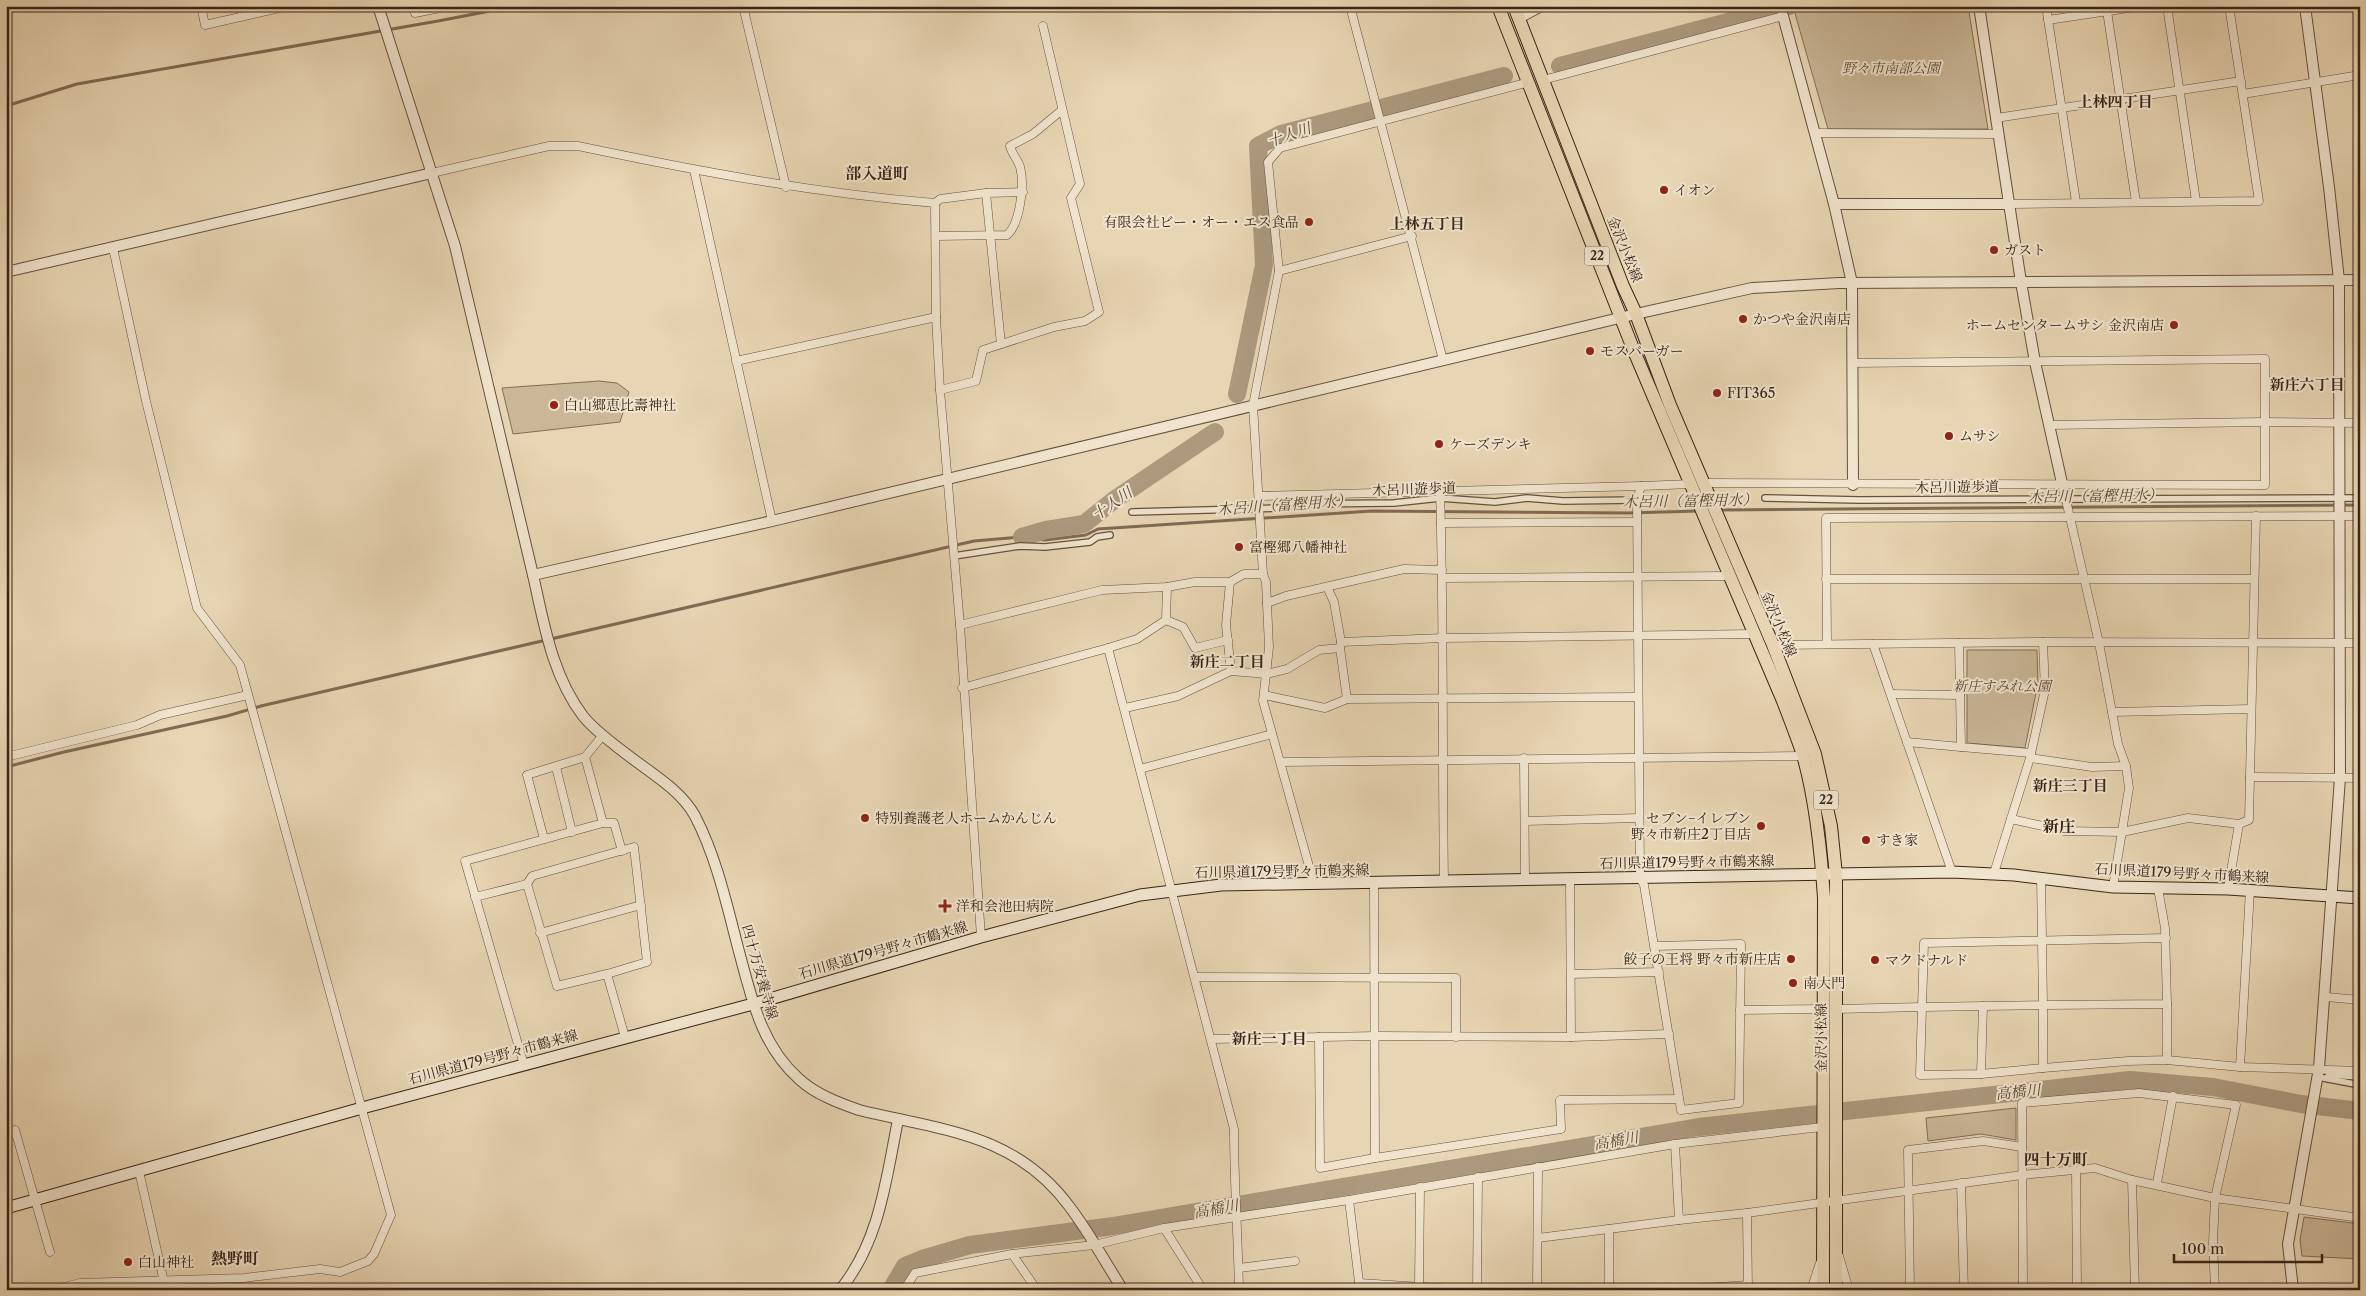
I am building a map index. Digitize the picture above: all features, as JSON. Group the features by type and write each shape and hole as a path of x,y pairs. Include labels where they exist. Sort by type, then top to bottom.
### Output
{"main road":[{"name":"金沢小松線","path":"1498,6 1621,318 1708,510 1773,645 1815,754 1831,826 1836,875 1836,1290"},
{"name":"金沢小松線","path":"1517,12 1636,314 1670,405 1696,483"},
{"name":"金沢小松線","path":"1708,510 1730,576 1783,700 1803,756 1810,785 1822,875 1822,1125"},
{"name":"石川県道179号野々市鶴来線","path":"6,1208 362,1108 753,1004 980,937 1140,895 1172,890 1221,885 1374,884 1444,881 1952,872 2041,877 2112,887 2228,889 2360,898"},
{"name":"22","path":"1822,1125 1823,1290"}],"street":[{"path":"6,9 19,6"},
{"path":"201,6 205,25 288,6"},
{"name":"四十万安養寺線","path":"378,6 455,246 546,632 566,692 584,718 675,792 694,814 708,844 719,877 753,1004 763,1032 776,1052 800,1080 842,1104 898,1120 974,1137 1003,1150 1040,1174 1077,1216 1123,1290"},
{"path":"413,6 415,13 450,6"},
{"path":"743,6 786,186"},
{"path":"1350,6 1412,236 1443,360"},
{"path":"1517,12 1541,6"},
{"path":"1979,6 2035,362 2085,578 2118,744 2126,766 2129,788 2112,887"},
{"path":"2046,6 2076,202"},
{"path":"2048,20 2142,6"},
{"path":"2167,6 2196,201"},
{"path":"1834,204 2259,201 2229,6"},
{"path":"2293,1290 2288,1244 2321,1074 2340,778 2341,423 2339,280 2330,187 2305,6"},
{"path":"1543,80 1782,11 1834,204 1852,284 1853,485"},
{"path":"2108,11 2136,202"},
{"path":"940,390 976,381 983,350 1054,327 1085,321 1098,312 1071,198 1080,184 1043,26"},
{"path":"2242,94 2360,75"},
{"path":"1996,118 2241,81"},
{"path":"1314,884 1282,762 1263,700 1269,647 1266,582 1262,574 1253,406 1279,270 1268,162 1280,148 1379,119 1529,82"},
{"path":"936,236 1006,235 1012,231 1023,192 1020,165 1012,156 1010,146 1033,134 1062,110"},
{"path":"1814,134 1998,134"},
{"path":"6,272 549,146 578,146 694,170 863,197 935,203 940,199 986,193 1023,192"},
{"path":"694,170 772,522"},
{"path":"986,193 1001,344"},
{"path":"935,203 936,317 940,390 960,625 962,688 980,937"},
{"path":"1279,270 1412,236"},
{"path":"52,1290 80,1283 164,1282 244,1278 320,1269 340,1272 368,1261 374,1254 391,1215 240,664 197,608 146,401 113,248"},
{"path":"533,575 772,522 1443,360 1752,288 1852,284 2360,280"},
{"path":"736,361 936,317"},
{"path":"1259,496 1440,497 1696,483 2266,485 2265,359 1853,363"},
{"path":"2049,425 2266,422 2360,423"},
{"path":"1641,486 1637,502 1640,878 1644,886 1681,1110 1739,1103 1741,944 1654,946"},
{"path":"1440,497 1444,638 1442,760 1444,881"},
{"name":"木呂川遊歩道","path":"1132,512 1258,510 1282,508 1294,504 1394,503 1440,497 1495,502 1527,498 1563,501 1637,502"},
{"name":"木呂川遊歩道","path":"1765,498 1859,500 2360,498"},
{"path":"1827,644 1826,518 2069,513 2256,516 2341,513 2360,516"},
{"path":"2011,819 2065,831 2122,832 2188,818 2239,824 2248,820 2256,516"},
{"path":"1441,519 1637,518"},
{"path":"953,553 1020,546 1045,547 1090,542 1097,537 1110,535"},
{"path":"1267,602 1404,569 1442,574 1638,578 1730,576"},
{"path":"960,625 1102,590 1167,587 1196,582 1230,582 1244,574 1262,574"},
{"path":"1826,578 2254,579"},
{"path":"1230,582 1226,625 1231,671"},
{"path":"1166,620 1167,587"},
{"path":"1327,587 1334,602 1347,699"},
{"path":"962,688 1137,639 1166,620"},
{"path":"1166,620 1183,627 1196,648 1228,640"},
{"path":"1125,708 1178,696 1231,671 1266,674 1287,669 1319,650 1341,645 1444,638 1755,634"},
{"path":"1773,645 2043,642 2360,643"},
{"path":"1994,873 2031,756 2045,690 2043,642"},
{"path":"1958,643 1961,747"},
{"path":"1873,644 1952,872"},
{"path":"1108,648 1234,1129 1234,1188 1237,1215 1239,1290"},
{"path":"1890,694 1960,696"},
{"path":"1264,695 1326,708 1347,699 1638,697"},
{"path":"6,757 137,725 160,715 249,698"},
{"path":"2112,712 2251,709"},
{"path":"1140,769 1272,734"},
{"path":"544,839 527,775 585,757 603,735"},
{"path":"1907,742 2031,756 2092,767 2126,766"},
{"path":"1282,762 1803,756"},
{"path":"585,757 603,823"},
{"path":"1524,758 1525,880"},
{"path":"556,767 572,832"},
{"path":"2250,777 2360,778"},
{"path":"1525,821 1639,818"},
{"path":"524,1065 465,861 603,823 614,823 622,851"},
{"path":"2228,889 2239,824"},
{"path":"475,897 526,884 532,876 634,847 647,962 557,986 526,884"},
{"path":"2041,877 2043,1068"},
{"path":"1570,879 1571,1037"},
{"path":"1374,884 1376,978 1375,1158"},
{"path":"2158,888 2166,938 2167,1060"},
{"path":"2240,1067 2250,890"},
{"path":"540,933 641,905"},
{"path":"2166,938 1924,943 1920,1075 1981,1074 2128,1061 2167,1060 2240,1067 2305,1070 2360,1085"},
{"path":"1571,974 1659,972"},
{"path":"607,974 624,1037"},
{"path":"1195,977 1456,978 1456,1037"},
{"path":"2326,997 2360,1000"},
{"path":"1836,1009 2167,1004"},
{"path":"1981,1074 1983,1006"},
{"path":"1740,1010 1822,1009"},
{"path":"1211,1039 1376,1036 1571,1037 1669,1034"},
{"path":"1319,1037 1320,1168 1561,1129 1560,1100 1679,1099"},
{"path":"2321,1074 2360,1071"},
{"path":"2321,1074 2360,1077"},
{"path":"2023,1290 2022,1103 2139,1093 2236,1104 2215,1198 2213,1242 2215,1290"},
{"path":"2157,1183 2173,1096"},
{"path":"840,1290 859,1264 876,1222 898,1120"},
{"path":"904,1290 915,1273 1012,1254 1094,1245 1164,1228 1237,1215 1349,1200 1675,1144 1822,1125"},
{"path":"15,1130 50,1252"},
{"path":"1910,1290 1908,1150 1983,1141 2022,1147"},
{"path":"1675,1144 1679,1220"},
{"path":"1537,1290 1538,1167"},
{"path":"1538,1238 1747,1213 2022,1175 2096,1168 2132,1180 2157,1183 2215,1198 2360,1218"},
{"path":"2076,1169 2077,1290"},
{"path":"139,1171 164,1282"},
{"path":"1477,1290 1478,1177"},
{"path":"2132,1180 2135,1290"},
{"path":"1961,1183 1964,1290"},
{"path":"1419,1287 1420,1187"},
{"path":"1349,1200 1360,1287 1419,1287 1470,1290"},
{"path":"1674,1290 1748,1287 1747,1213"},
{"path":"1164,1228 1203,1290"},
{"path":"1609,1229 1609,1290"},
{"path":"1836,1247 1849,1290"},
{"path":"1012,1254 1035,1289"},
{"path":"1810,1290 1823,1254"},
{"path":"1239,1268 1295,1261"},
{"path":"196,1280 199,1290"}],"green space":[{"name":"野々市南部公園","path":"1807,6 1968,6 1988,129 1828,129 1794,10"},
{"path":"599,381 617,383 629,392 620,422 513,434 502,388"},
{"name":"新庄すみれ公園","path":"1967,650 2037,650 2038,683 2025,748 1967,743"},
{"path":"2016,1108 2016,1140 1981,1134 1928,1141 1926,1118"},
{"path":"2304,1217 2360,1224 2360,1259 2302,1256 2300,1240"}],"waterway":[{"path":"6,106 77,84 438,21 490,11 499,6"},
{"name":"十人川","path":"1560,66 1789,6"},
{"name":"十人川","path":"1237,394 1264,265 1258,146 1281,134 1504,76"},
{"name":"十人川","path":"1022,537 1046,530 1084,524 1114,500 1215,432"},
{"name":"木呂川（富樫用水）","path":"1718,510 2360,505"},
{"path":"6,767 974,541 1022,537 1045,540 1086,535 1098,529 1372,511 1628,513 1699,511"},
{"name":"高橋川","path":"891,1290 905,1266 970,1245 1113,1226 1699,1127 2130,1080 2213,1087 2301,1104 2360,1111"}],"place":[{"name":"イオン","path":"1664,190"},
{"name":"有限会社ビー・オー・エス食品","path":"1309,222"},
{"name":"ガスト","path":"1994,250"},
{"name":"かつや金沢南店","path":"1743,319"},
{"name":"ホームセンタームサシ 金沢南店","path":"2174,325"},
{"name":"モスバーガー","path":"1590,351"},
{"name":"FIT365","path":"1717,393"},
{"name":"白山郷恵比壽神社","path":"554,405"},
{"name":"ムサシ","path":"1949,436"},
{"name":"ケーズデンキ","path":"1439,444"},
{"name":"富樫郷八幡神社","path":"1239,547"},
{"name":"特別養護老人ホームかんじん","path":"865,818"},
{"name":"セブン−イレブン 野々市新庄2丁目店","path":"1761,826"},
{"name":"すき家","path":"1866,840"},
{"name":"洋和会池田病院","path":"945,906"},
{"name":"餃子の王将 野々市新庄店","path":"1791,959"},
{"name":"マクドナルド","path":"1875,960"},
{"name":"南大門","path":"1793,983"},
{"name":"白山神社","path":"128,1262"}],"district":[{"name":"上林四丁目","path":"2115,102"},
{"name":"部入道町","path":"877,173"},
{"name":"上林五丁目","path":"1427,224"},
{"name":"新庄六丁目","path":"2307,385"},
{"name":"新庄二丁目","path":"1227,662"},
{"name":"新庄三丁目","path":"2070,786"},
{"name":"新庄","path":"2059,826"},
{"name":"新庄一丁目","path":"1269,1039"},
{"name":"四十万町","path":"2056,1159"},
{"name":"熱野町","path":"235,1258"}]}
